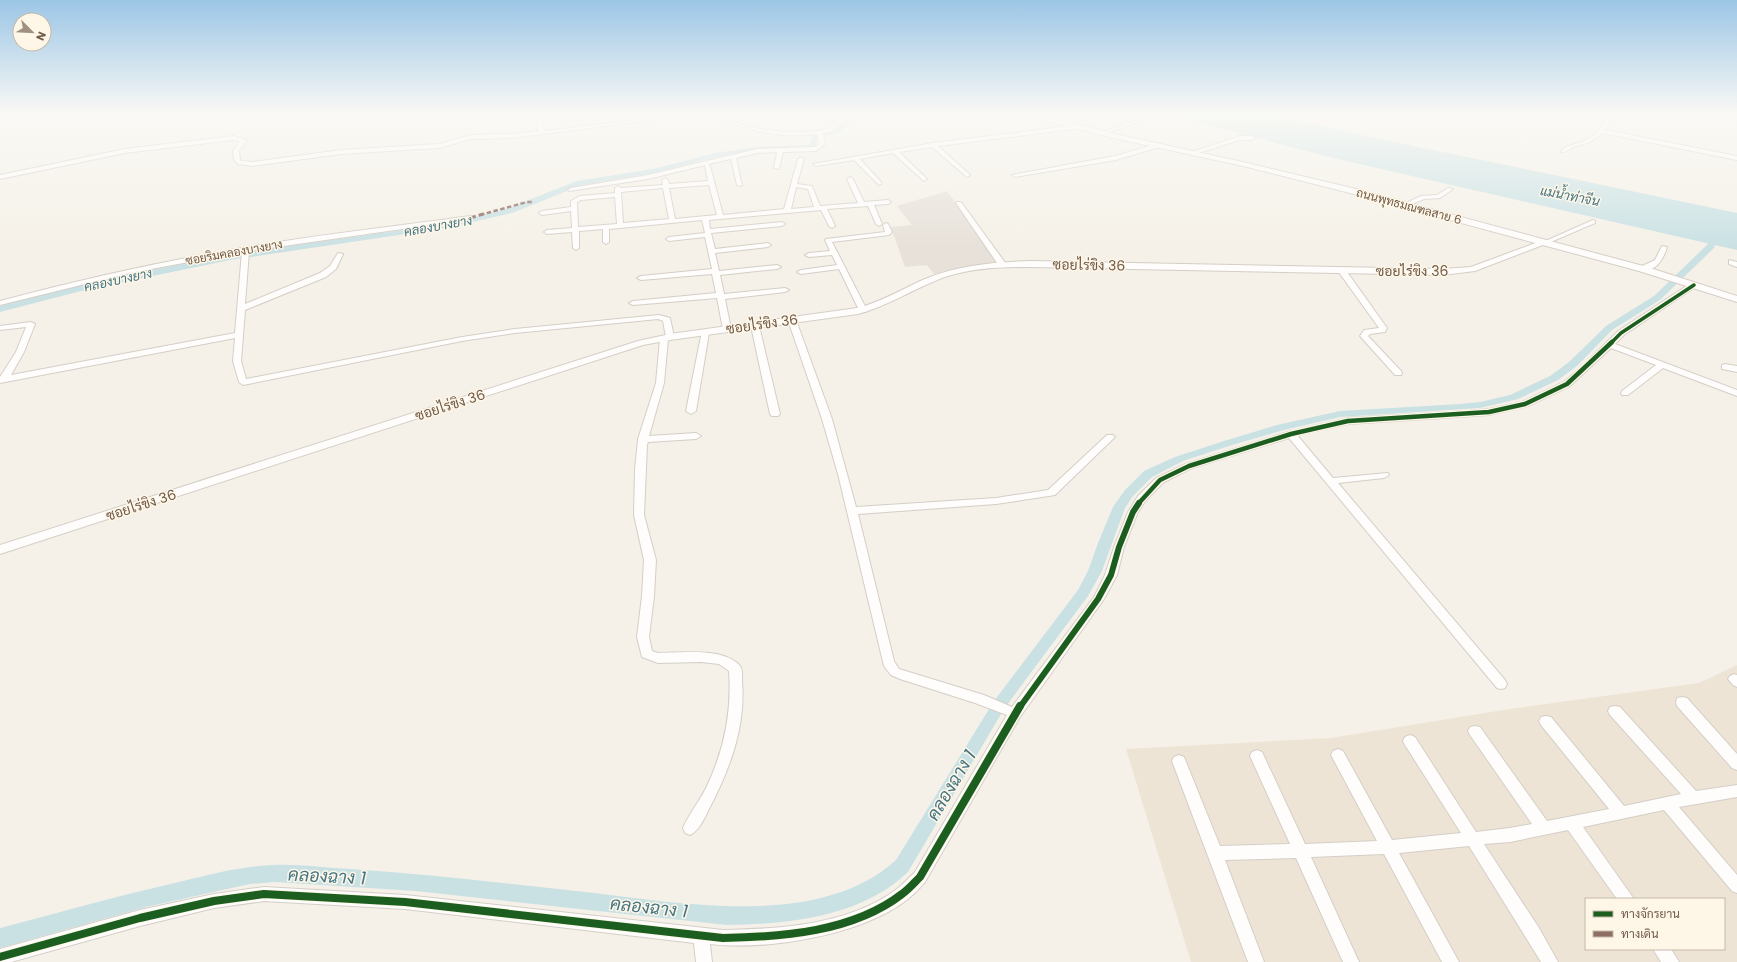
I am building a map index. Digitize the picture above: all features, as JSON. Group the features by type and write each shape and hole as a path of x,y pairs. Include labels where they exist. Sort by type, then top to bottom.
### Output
{"main road":[{"name":"ถนนพุทธมณฑลสาย 6","path":"1218,159 1314,181 1643,269 1737,299"}],"street":[{"path":"0,177 31,172 90,159"},
{"path":"237,159 240,163 253,164 290,159"},
{"path":"571,190 648,177 721,159"},
{"path":"734,159 740,185"},
{"path":"777,168 779,159"},
{"path":"787,210 801,159"},
{"path":"816,164 850,159"},
{"path":"857,159 879,183"},
{"path":"902,159 924,179"},
{"path":"949,159 967,174"},
{"path":"1015,175 1111,159"},
{"path":"707,166 720,216"},
{"path":"665,176 672,220"},
{"path":"850,179 862,204"},
{"path":"576,248 574,209 576,199 618,190 711,183"},
{"path":"794,185 810,187 832,226"},
{"path":"1405,205 1423,197 1438,197 1450,189"},
{"path":"618,190 620,225"},
{"path":"547,232 888,202"},
{"path":"959,203 1002,264"},
{"path":"863,310 828,240 887,234 889,232 882,224 870,204"},
{"path":"542,213 574,209"},
{"path":"778,211 784,232"},
{"name":"ซอยริมคลองบางยาง","path":"0,303 134,271 350,234 470,218"},
{"path":"705,218 727,329"},
{"path":"1544,243 1593,222"},
{"path":"668,239 782,224"},
{"path":"606,226 606,242"},
{"name":"ซอยไร่ขิง 36","path":"0,550 641,343 705,332 755,326 877,307 942,275 959,270 1002,264 1443,272 1472,269 1544,243"},
{"path":"712,251 768,245"},
{"path":"1643,269 1655,266 1660,261 1664,247"},
{"path":"809,255 834,252"},
{"path":"246,253 237,361 243,382 462,339 515,331 659,317 667,320 667,338 660,383 644,439 640,470 639,515 642,535 650,560 648,596 642,637 646,654 658,658 701,657 722,660 735,669 737,682 734,731 727,757 701,812 690,828"},
{"path":"242,308 323,275 333,268 340,254"},
{"path":"641,278 778,267"},
{"path":"801,272 841,267"},
{"path":"1342,271 1383,328 1382,330 1368,332 1364,336 1398,373"},
{"path":"0,958 140,918 214,900 264,894 405,902 701,936 760,938 834,925 884,906 900,897 912,887 920,877 1011,711 1098,599 1111,575 1119,547 1133,512 1151,488 1173,473 1189,466 1291,434 1348,421 1489,412 1525,404 1567,384 1586,368 1621,333 1693,284"},
{"path":"632,303 785,290"},
{"path":"792,320 827,419 888,662 895,672 904,676 980,698 1011,711"},
{"path":"0,328 31,324 20,352 2,380"},
{"path":"755,326 775,414"},
{"path":"691,411 705,332"},
{"path":"2,380 240,335"},
{"path":"1610,345 1737,393"},
{"path":"1625,393 1662,365"},
{"path":"1725,367 1737,369"},
{"path":"1291,434 1501,684"},
{"path":"644,439 696,436"},
{"path":"851,511 996,501 1051,493 1110,437"},
{"path":"1331,482 1384,475"},
{"path":"1682,702 1737,764"},
{"path":"1615,711 1693,798"},
{"path":"1546,721 1620,812"},
{"path":"1475,731 1544,829"},
{"path":"1410,741 1471,838 1512,898 1550,962"},
{"path":"1338,755 1451,962"},
{"path":"1257,756 1351,962"},
{"path":"1179,762 1256,962"},
{"path":"1215,853 1388,847 1510,835 1572,824 1620,812 1737,791"},
{"path":"1668,804 1737,886"},
{"path":"1572,824 1625,898"},
{"path":"701,936 704,962"},
{"path":"1662,950 1670,962"}],"shaded area":[{"path":"947,191 998,262 962,267 934,274 927,265 905,267 891,227 912,225 897,206"},
{"path":"1737,665 1737,962 1191,962 1126,749 1331,738 1503,710 1699,683"}],"water":[{"name":"แม่น้ำท่าจีน","path":"1337,159 1476,159 1737,213 1737,250"}],"waterway":[{"name":"คลองบางยาง","path":"0,309 84,287 230,257 446,226 509,211 580,183 653,171 701,159"},
{"name":"คลองฉาง 1","path":"0,938 146,898 250,875 275,873 415,882 727,916 747,916 795,911 845,900 868,891 887,880 902,866 999,705 1083,593 1095,571 1104,543 1119,507 1129,493 1148,474 1179,459 1228,443 1281,427 1340,414 1460,407 1480,405 1514,397 1554,378 1573,364 1609,328 1657,298 1711,246 1716,229"}],"marked path":[{"path":"470,218 527,202 534,202"}],"cycle path":[{"path":"0,957 140,918 214,901 264,894 405,902 723,938 773,936 801,932 856,918 881,908 903,894 920,877 1015,713 1098,599 1111,575 1119,547 1133,512 1142,498 1160,480 1189,466 1291,434 1348,421 1489,412 1525,404 1567,384 1586,368 1621,333 1694,285"}]}
